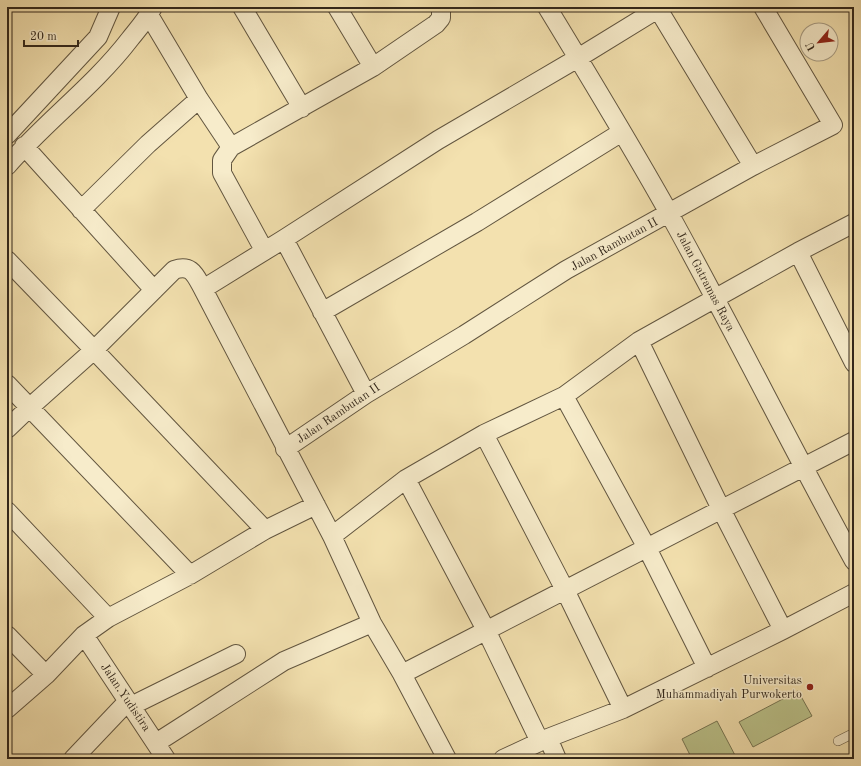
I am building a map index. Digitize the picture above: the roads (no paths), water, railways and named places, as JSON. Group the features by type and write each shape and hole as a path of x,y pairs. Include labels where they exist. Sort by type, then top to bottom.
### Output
{"street":[{"path":"7,135 98,37 111,7"},
{"path":"242,7 302,108"},
{"path":"337,7 373,67"},
{"path":"264,250 222,174 222,160 231,147 373,67 436,24 441,18 440,7"},
{"name":"Jalan Gatramas Raya","path":"548,7 670,214 854,561"},
{"name":"Jalan Rambutan II","path":"286,448 366,394 464,335 566,270 670,214 753,166 833,125 763,7"},
{"path":"203,289 438,140 660,8 753,166"},
{"path":"7,166 24,146 116,58 151,11 199,98 231,147"},
{"path":"81,210 148,144 199,98"},
{"path":"322,312 477,222 622,132"},
{"path":"24,146 154,290"},
{"path":"332,536 406,479 484,434 564,396 639,341 798,252 854,223"},
{"path":"284,239 366,394"},
{"path":"798,252 854,364"},
{"path":"7,260 265,530"},
{"path":"7,429 28,408 94,350 174,270 182,267 192,271 203,289 332,536 372,623 402,674 447,759"},
{"path":"639,341 721,510 783,630"},
{"path":"7,384 28,408 190,575"},
{"path":"564,396 647,548 708,668"},
{"path":"484,434 565,590 623,709"},
{"path":"402,674 854,441"},
{"path":"406,479 544,740 557,759"},
{"path":"7,709 46,675 84,635 108,618 190,575 265,530 316,505"},
{"path":"7,511 108,618"},
{"path":"502,759 544,740 623,709 708,668 854,593"},
{"path":"156,743 284,661 372,623"},
{"path":"7,635 46,675"},
{"name":"Jalan.Yudistira","path":"84,635 166,759"},
{"path":"73,759 130,703 236,654"}],"lane":[{"path":"838,741 854,733"}],"place":[{"name":"Universitas Muhammadiyah Purwokerto","path":"810,687"}]}
